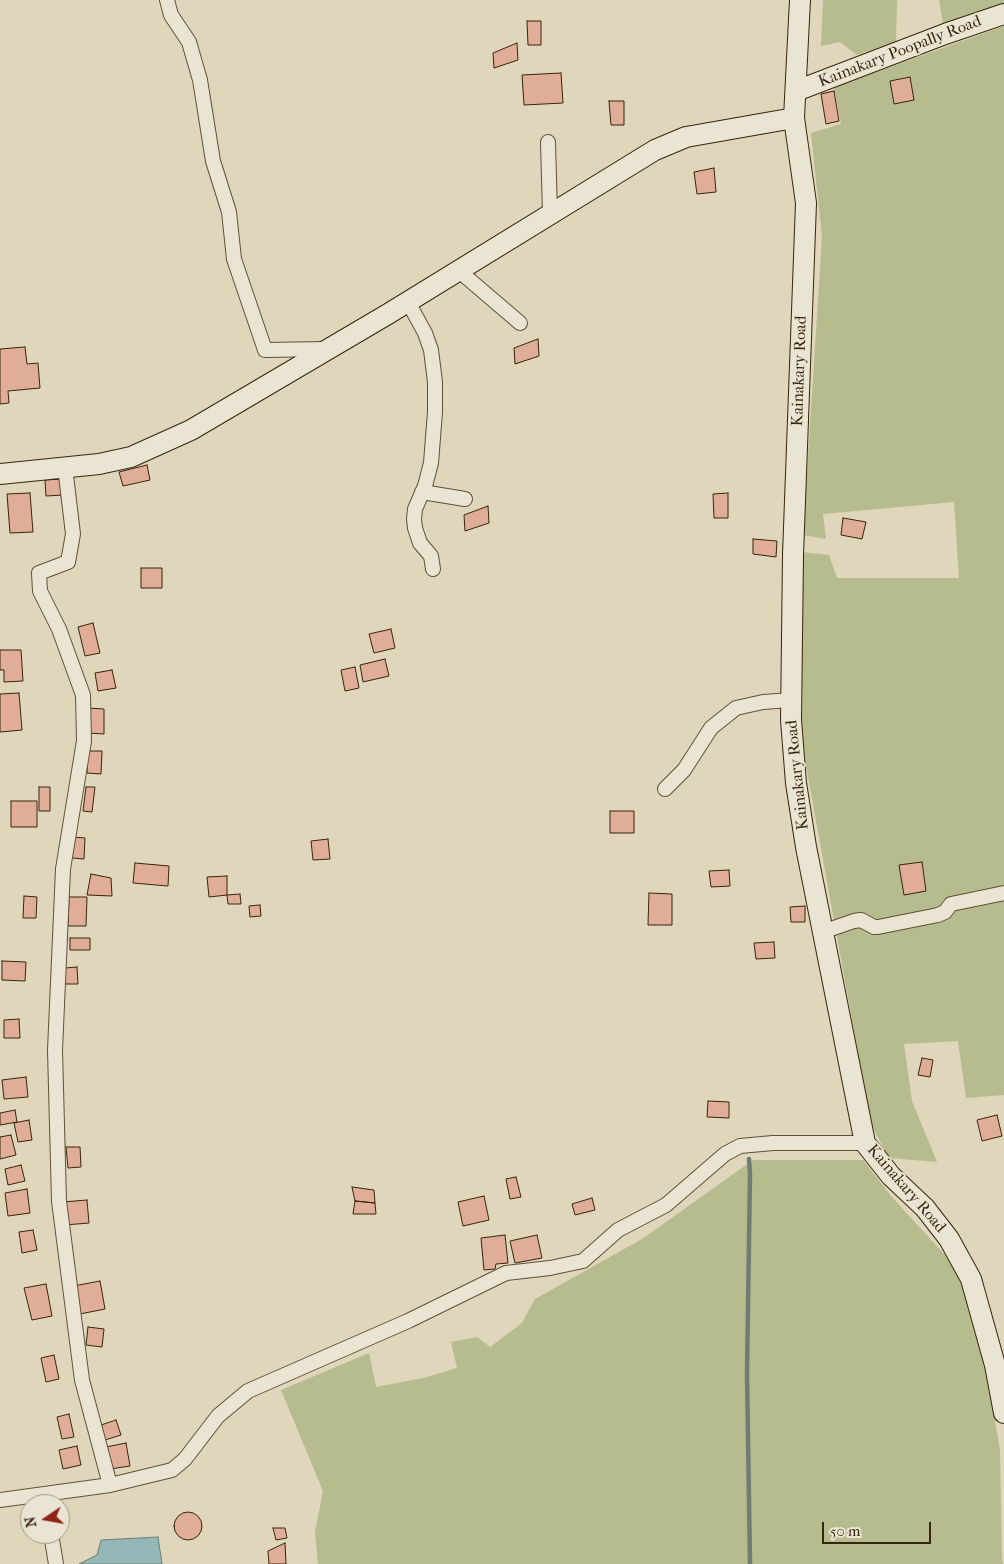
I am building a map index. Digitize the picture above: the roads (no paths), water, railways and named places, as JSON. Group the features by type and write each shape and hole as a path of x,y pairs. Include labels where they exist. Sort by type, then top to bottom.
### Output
{"main road":[{"name":"Kainakary Road","path":"800,0 794,118 806,203 793,555 791,720 796,783 822,932 865,1143 891,1176 925,1208 949,1239 971,1280 995,1365 1004,1413"},
{"name":"Kainakary Poopally Road","path":"796,91 945,34 1004,14"},
{"path":"0,474 99,464 131,457 174,438 191,430 408,302 655,150 686,137 794,118"}],"street":[{"path":"167,0 171,15 189,42 200,80 213,161 229,212 234,259 265,350 328,349"},
{"path":"548,142 550,214"},
{"path":"458,270 520,323"},
{"path":"408,302 425,332 431,350 435,382 431,463 415,509 415,528 420,543 431,556 433,569"},
{"path":"65,467 74,534 68,562 39,573 40,591 59,628 83,695 84,741 63,869 55,1050 59,1201 82,1380 110,1485"},
{"path":"422,492 465,499"},
{"path":"665,789 684,770 711,728 736,708 763,702 791,700"},
{"path":"822,932 861,920 874,927 878,927 945,912 951,904 1004,893"},
{"path":"62,1494 172,1470 185,1459 218,1416 255,1388 408,1321 506,1273 550,1268 583,1261 618,1230 666,1204 725,1154 740,1146 773,1143 865,1143"},
{"path":"0,1500 20,1500"},
{"path":"53,1544 56,1564"}],"water":[{"path":"158,1537 162,1564 79,1564 97,1555 101,1540"}],"waterway":[{"path":"749,1159 747,1373 750,1564"}]}
